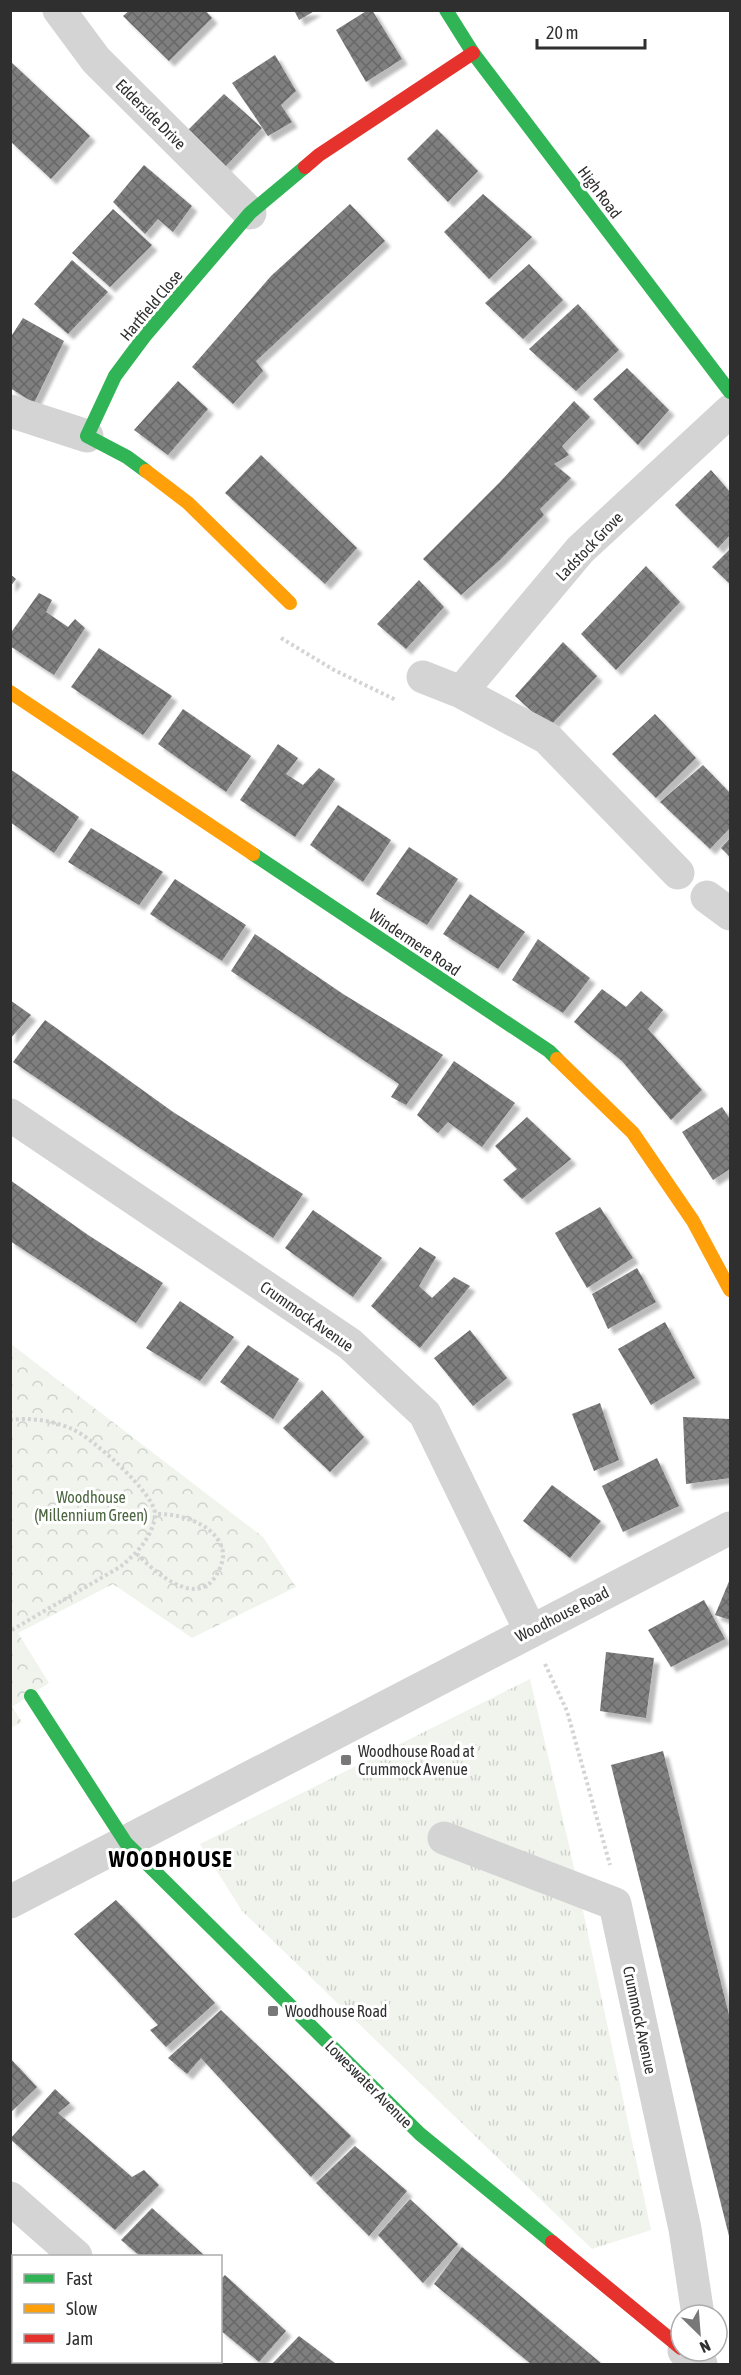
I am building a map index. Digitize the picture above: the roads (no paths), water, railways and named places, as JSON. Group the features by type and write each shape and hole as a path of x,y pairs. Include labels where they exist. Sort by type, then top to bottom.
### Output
{"street":[{"name":"Edderside Drive","path":"58,10 96,60 250,213"},
{"name":"High Road","path":"446,10 473,53 730,392"},
{"name":"Hartfield Close","path":"87,436 100,405 120,368 250,213 319,155 473,53"},
{"path":"10,411 87,436 127,456 188,503 290,603"},
{"name":"Ladstock Grove","path":"461,692 580,550 730,411"},
{"path":"423,677 461,692 547,738 678,873"},
{"name":"Windermere Road","path":"10,693 549,1051 633,1133 693,1221 730,1290"},
{"name":"Crummock Avenue","path":"10,1115 350,1344 425,1414 530,1630"},
{"name":"Woodhouse Road","path":"10,1902 730,1528"},
{"name":"Loweswater Avenue","path":"32,1696 126,1843 420,2134 669,2339"},
{"name":"Crummock Avenue","path":"444,1839 615,1904 685,2229 696,2303"},
{"path":"10,2198 75,2255"}],"place":[{"name":"Woodhouse Road at Crummock Avenue","path":"346,1760"},
{"name":"Woodhouse Road","path":"273,2011"}],"district":[{"name":"WOODHOUSE","path":"171,1859"}],"park label":[{"name":"Woodhouse (Millennium Green)","path":"91,1506"}]}
